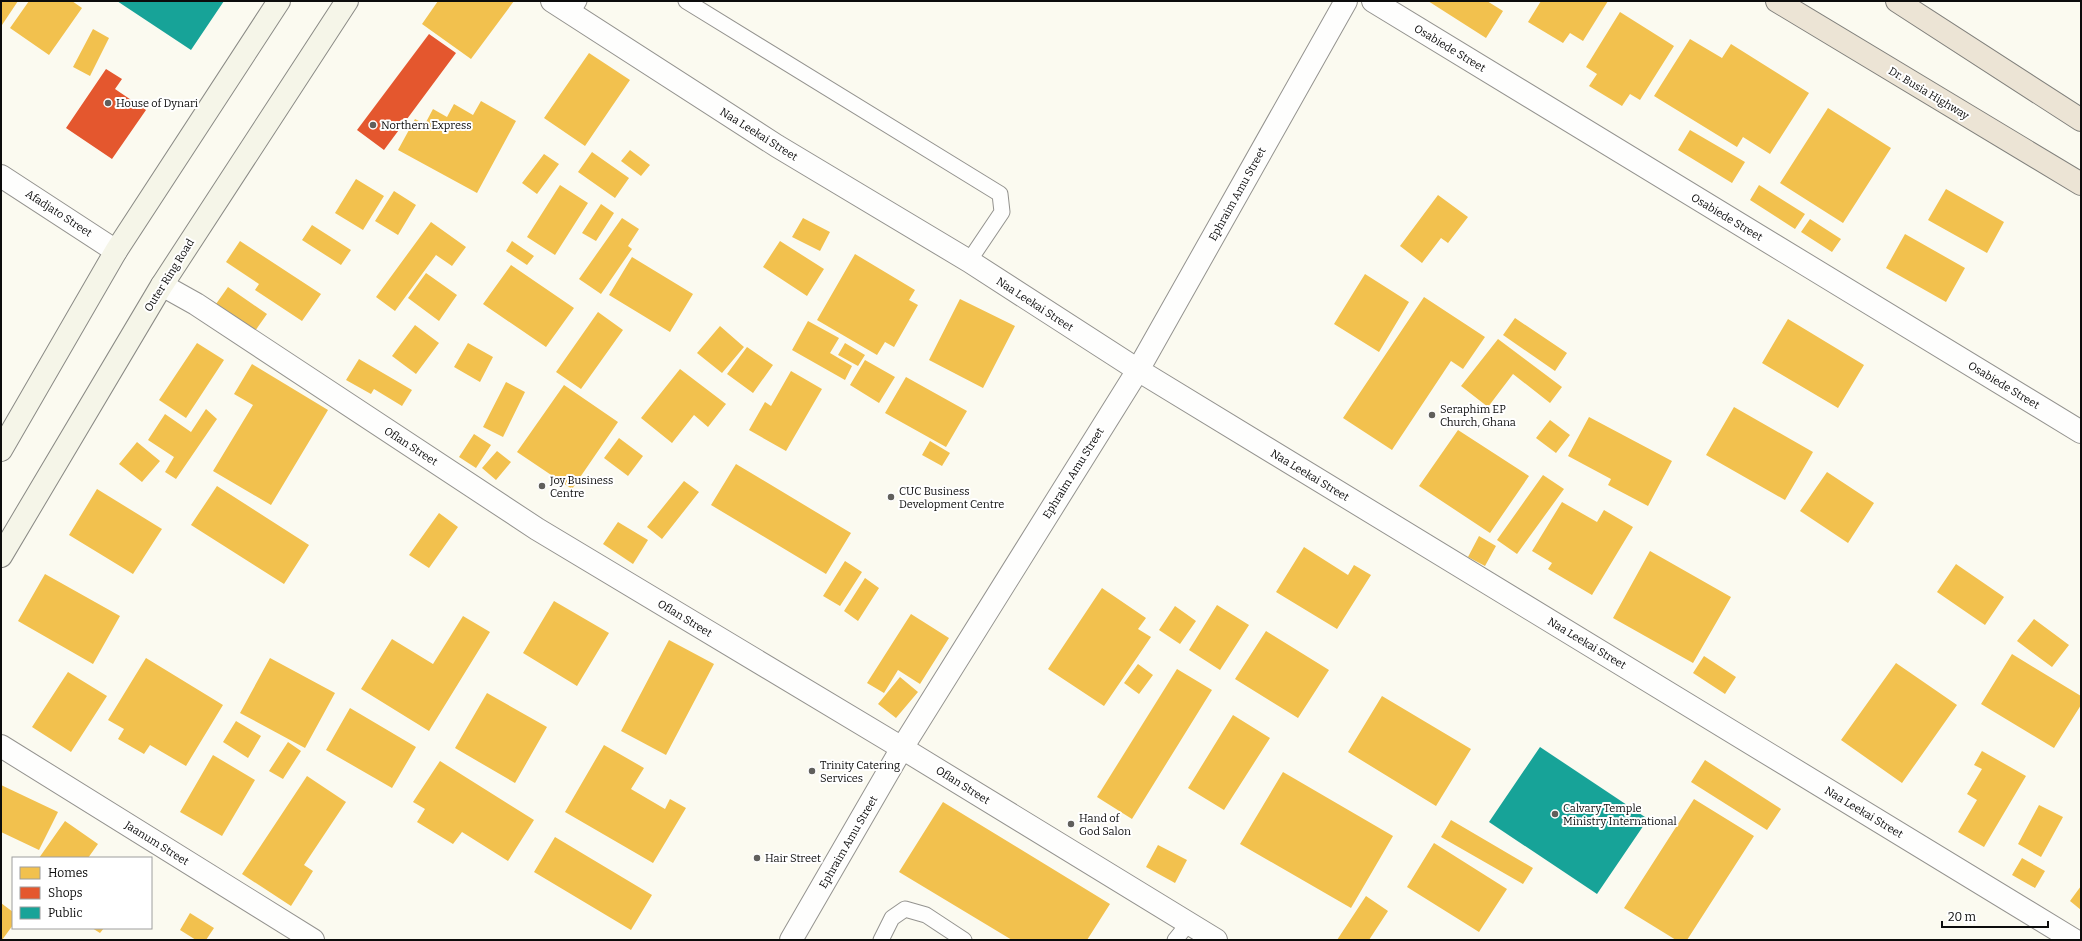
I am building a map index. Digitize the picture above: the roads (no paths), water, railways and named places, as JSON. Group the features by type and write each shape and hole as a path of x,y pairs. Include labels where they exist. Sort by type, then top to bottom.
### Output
{"highway":[{"name":"Dr. Busia Highway","path":"1777,1 2081,184"},
{"path":"1897,1 2081,120"}],"main road":[{"path":"1,450 116,252 279,1"},
{"name":"Outer Ring Road","path":"1,556 162,285 347,1"}],"street":[{"name":"Naa Leekai Street","path":"552,1 576,7 777,146 969,261 1138,370 2074,940"},
{"name":"Ephraim Amu Street","path":"791,940 902,748 1138,370 1346,1"},
{"name":"Osabiede Street","path":"1373,1 2081,432"},
{"name":"Afadjato Street","path":"1,176 116,252"},
{"name":"Oflan Street","path":"162,285 202,308 537,529 902,748 1181,932 1216,940"},
{"name":"Jaanum Street","path":"1,746 313,940"}],"lane":[{"path":"686,1 1000,194 1002,212 969,261"},
{"path":"881,940 892,918 905,909 926,915 964,940"}],"place":[{"name":"House of Dynari","path":"108,103"},
{"name":"Northern Express","path":"373,125"},
{"name":"Seraphim EP Church, Ghana","path":"1432,415"},
{"name":"Joy Business Centre","path":"542,486"},
{"name":"CUC Business Development Centre","path":"891,497"},
{"name":"Trinity Catering Services","path":"812,771"},
{"name":"Calvary Temple Ministry International","path":"1555,814"},
{"name":"Hand of God Salon","path":"1071,824"},
{"name":"Hair Street","path":"757,858"}]}
